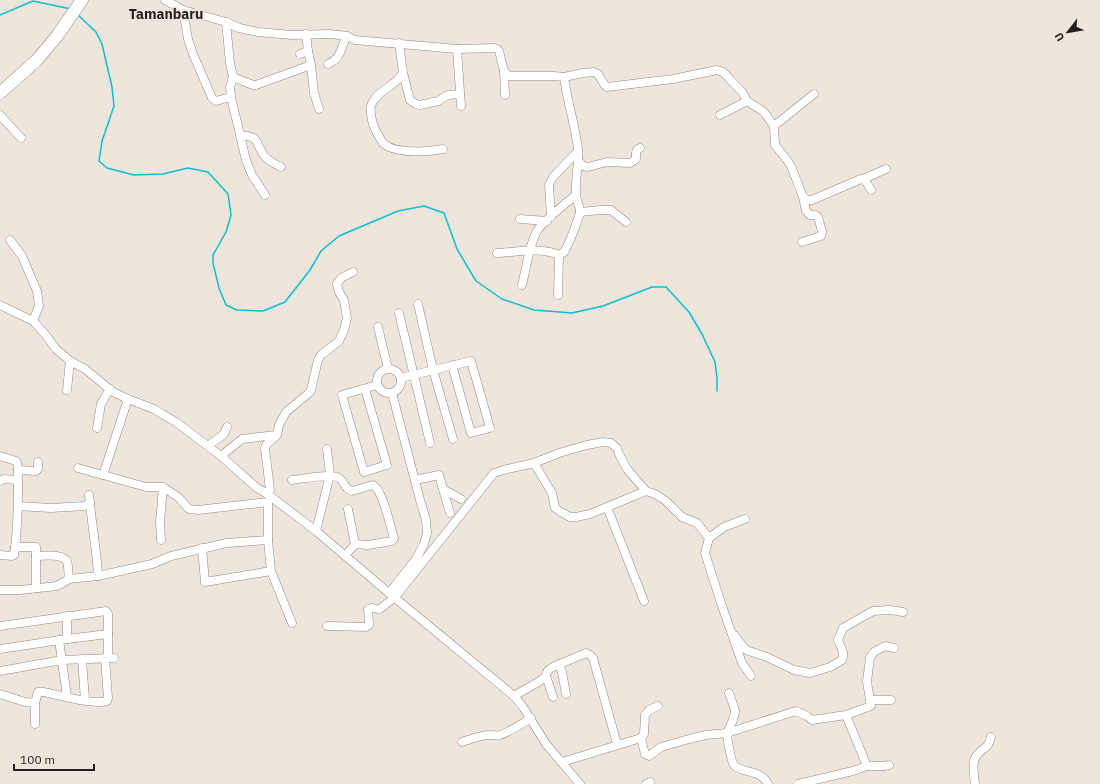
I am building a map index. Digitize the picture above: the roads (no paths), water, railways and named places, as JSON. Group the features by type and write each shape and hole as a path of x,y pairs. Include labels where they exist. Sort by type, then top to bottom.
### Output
{"highway":[{"path":"0,93 37,60 57,36 81,0"}],"street":[{"path":"165,0 183,10 226,22 239,28 258,32 292,35 330,34 346,36 355,40 457,49 497,48 500,51 504,71 505,95"},
{"path":"183,10 188,39 212,98 216,101 231,97"},
{"path":"226,22 230,63 233,77 230,87 231,97 246,160 252,175 265,195"},
{"path":"306,34 304,53 311,65 314,93 319,109"},
{"path":"328,64 335,61 339,56 346,36"},
{"path":"399,43 403,74 410,100 420,105 438,101 448,96 460,94"},
{"path":"457,49 461,106"},
{"path":"233,77 256,85 311,65"},
{"path":"504,71 511,76 564,77 596,72 607,87 673,79 718,70 723,72 743,93 746,101 764,112 774,126 775,146 791,166 803,197 806,211 810,215 815,215 818,217 822,231 821,236 802,242"},
{"path":"403,74 396,82 377,95 371,105 370,116 376,131 384,143 394,149 407,151 434,151 443,149"},
{"path":"559,255 564,252 569,244 580,212 576,196 578,151 572,116 566,96 564,77"},
{"path":"774,126 814,94"},
{"path":"720,115 746,101"},
{"path":"0,115 21,138"},
{"path":"240,135 250,136 255,139 263,155 281,167"},
{"path":"578,160 583,166 588,168 607,162 630,162 636,159 636,151 640,148"},
{"path":"549,219 550,181 578,151"},
{"path":"803,197 807,200 812,200 886,169"},
{"path":"863,179 871,190"},
{"path":"522,285 530,251 538,230 576,196"},
{"path":"580,212 611,210 626,222"},
{"path":"520,219 549,219"},
{"path":"10,240 22,256 38,291 39,306 33,321"},
{"path":"497,253 530,251 553,252 559,255"},
{"path":"558,295 559,255"},
{"path":"292,623 271,572 268,540 268,497 270,490 264,448 277,436 279,425 286,412 305,398 311,390 318,360 321,355 339,341 347,318 344,300 339,292 337,284 341,278 353,272"},
{"path":"418,304 433,370 453,439"},
{"path":"0,305 33,321 56,349 70,361 85,369 110,390 154,409 176,422 221,456 268,497 316,531 514,696 524,707 546,744 580,784"},
{"path":"399,313 430,443"},
{"path":"378,328 388,369"},
{"path":"67,390 70,361"},
{"path":"401,378 452,365 471,361 490,428 471,433 452,365"},
{"path":"388,369 395,371 401,378 399,388 388,394 382,392 377,385 376,380 378,374 383,370 388,369"},
{"path":"365,389 387,465 364,472 342,395 377,385"},
{"path":"97,428 101,404 110,390"},
{"path":"392,393 426,520 427,533 424,544 416,559 392,595"},
{"path":"103,475 128,399"},
{"path":"208,446 224,434 227,427"},
{"path":"221,456 242,439 277,436"},
{"path":"327,626 366,627 369,625 368,609 380,609 494,473 587,445 603,442 611,443 617,448 627,469 646,491 655,494 666,501 682,517 697,523 709,538"},
{"path":"316,531 330,475 327,449"},
{"path":"0,456 16,461 18,464 18,506 15,547 13,556 0,555"},
{"path":"18,470 36,471 38,469 38,462"},
{"path":"534,462 552,493 556,508 570,516 576,517 590,514 646,491"},
{"path":"78,468 146,487 163,488 178,497 189,509 198,510 268,497"},
{"path":"292,480 330,475 339,478 349,491 375,485 382,496 394,538 392,541 374,544 355,544"},
{"path":"415,480 439,475 450,513"},
{"path":"0,481 4,479 18,480"},
{"path":"161,540 160,522 163,488"},
{"path":"443,489 461,499"},
{"path":"18,506 58,508 84,506 89,499 97,553 98,576"},
{"path":"607,507 644,601"},
{"path":"348,509 355,544"},
{"path":"746,519 724,527 709,538 705,553 720,603 742,663 751,676"},
{"path":"0,590 20,590 57,586 69,579 98,576 152,564 171,556 202,548 227,543 268,540"},
{"path":"345,556 355,544"},
{"path":"15,547 36,547 36,588"},
{"path":"202,548 205,582 271,572"},
{"path":"36,556 59,556 64,559 67,562 69,579"},
{"path":"731,632 746,650 767,657 794,670 810,673 830,667 842,660 843,657 838,640 843,628 873,612 890,610 903,612"},
{"path":"0,626 67,616 108,612 109,658 107,701 101,702 85,700 38,692 35,703 35,724"},
{"path":"67,616 63,639 62,660 67,697"},
{"path":"0,649 63,639 108,634"},
{"path":"641,738 645,754 649,756 661,747 706,735 727,733 796,711 812,720 846,715 871,706 867,682 870,657 874,652 885,646 894,648"},
{"path":"514,696 540,681 546,676 546,673 549,670 559,664 586,654 590,655 593,658 617,744"},
{"path":"0,671 62,660 109,658"},
{"path":"82,659 85,700"},
{"path":"559,664 566,694"},
{"path":"546,676 553,697"},
{"path":"729,693 735,711 734,718 727,733 732,760 735,766 744,771 754,772 766,780 768,784"},
{"path":"0,694 25,702 35,703"},
{"path":"870,700 891,700"},
{"path":"562,762 617,744 641,738 644,734 646,713 658,706"},
{"path":"846,715 867,766"},
{"path":"462,742 490,735 498,736 531,718"},
{"path":"975,784 974,762 977,755 989,745 991,737"},
{"path":"798,784 853,771 867,766 888,765"}],"waterway":[{"path":"0,15 33,1 71,9"},
{"path":"78,15 96,32 102,44 112,87 114,106 102,141 99,161 107,168 134,175 163,174 188,168 208,172 228,194 231,215 226,232 213,255 213,263 219,288 226,305 237,310 263,311 285,302 310,270 321,251 339,236 398,211 424,206 444,213 457,249 476,281 502,299 534,310 572,313 603,306 652,287 666,287 689,312 702,334 715,362 717,391"}],"district":[{"name":"Tamanbaru","path":"166,14"}]}
